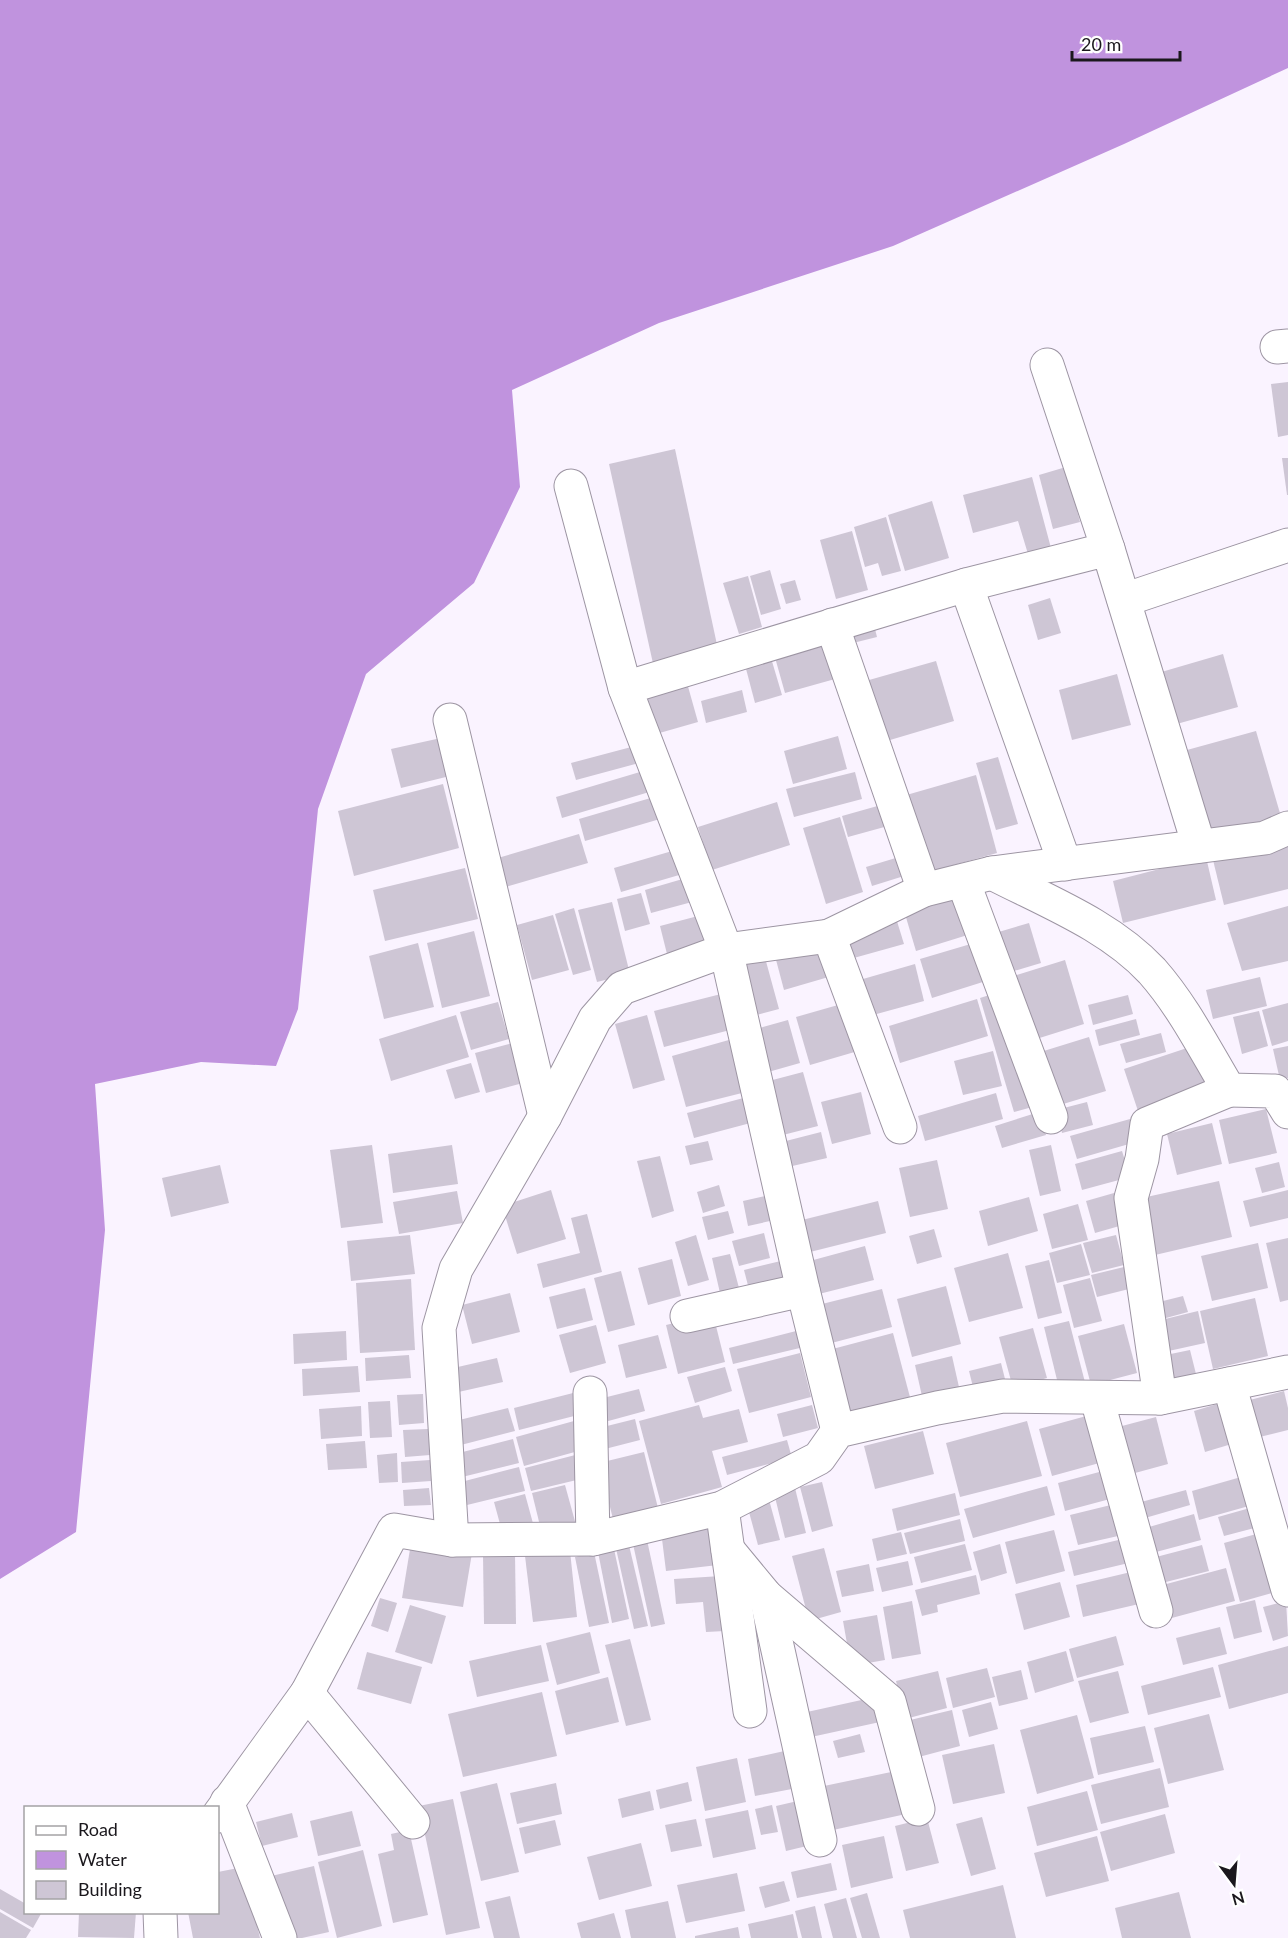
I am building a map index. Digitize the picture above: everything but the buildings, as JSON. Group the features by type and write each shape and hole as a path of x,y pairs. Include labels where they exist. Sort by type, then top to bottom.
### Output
{"street":[{"path":"1047,365 1108,549 1199,846"},
{"path":"571,486 625,688 726,950 803,1290 838,1431"},
{"path":"1124,600 1288,545"},
{"path":"625,688 966,585 1108,549"},
{"path":"966,585 1065,864"},
{"path":"832,625 924,890"},
{"path":"450,720 546,1116"},
{"path":"452,1540 439,1328 456,1269 546,1116 595,1019 622,988 726,950 829,936 924,890 978,877 1265,838 1288,828"},
{"path":"978,877 1100,929 1151,970 1185,1015 1229,1090"},
{"path":"978,877 1052,1117"},
{"path":"829,936 900,1126"},
{"path":"1160,1398 1131,1198 1142,1159 1147,1124 1229,1090 1284,1098"},
{"path":"687,1317 803,1290"},
{"path":"280,1938 222,1809 307,1693 394,1530 452,1540 593,1539 722,1508 819,1458 838,1431 937,1407 1003,1396 1097,1399 1160,1398 1288,1372"},
{"path":"1229,1384 1288,1590"},
{"path":"590,1393 593,1539"},
{"path":"1097,1399 1156,1611"},
{"path":"722,1508 750,1712"},
{"path":"728,1550 766,1596 889,1701 918,1809"},
{"path":"766,1596 820,1840"},
{"path":"307,1693 413,1822"},
{"path":"160,1914 161,1938"}],"water":[{"path":"0,0 1288,0 1288,68 1124,144 893,246 659,323 512,390 520,487 474,583 366,674 318,809 298,1009 276,1066 201,1062 95,1084 105,1230 76,1532 0,1579"}]}
